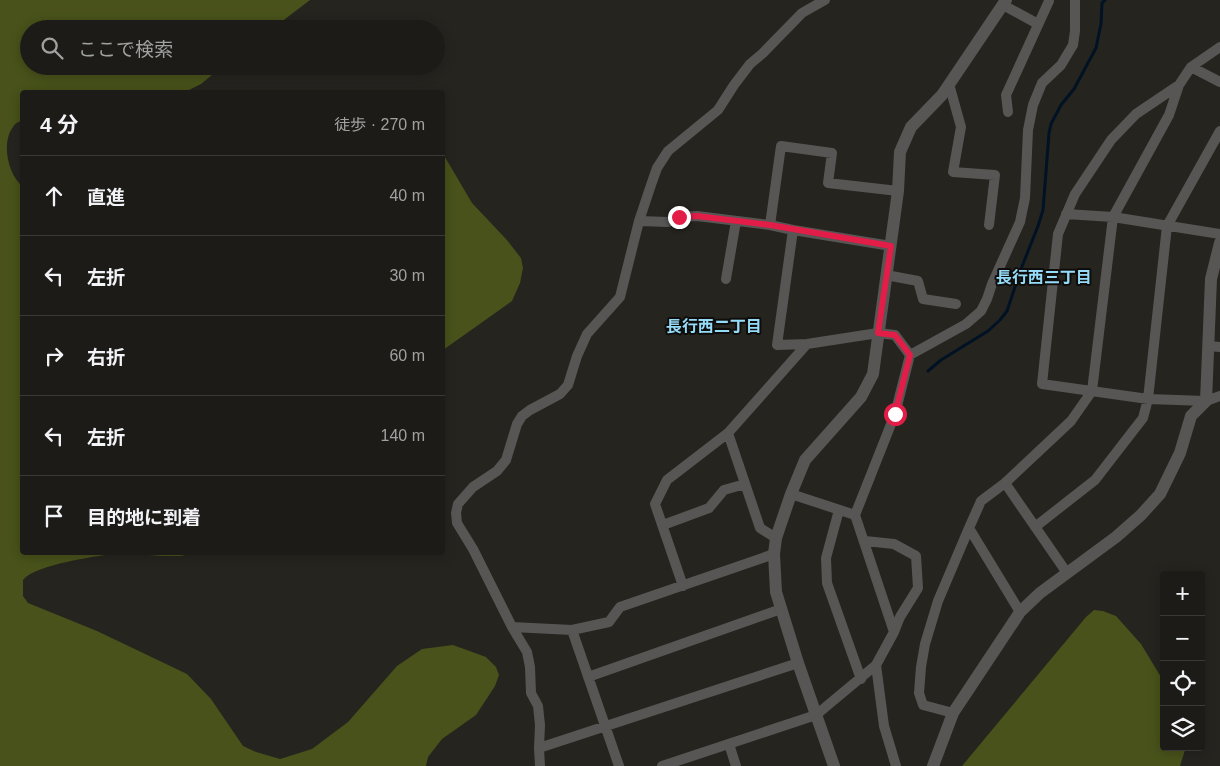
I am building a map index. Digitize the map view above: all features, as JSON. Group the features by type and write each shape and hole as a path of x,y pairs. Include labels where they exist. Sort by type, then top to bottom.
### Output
{"street":[{"path":"540,766 538,706 531,693 530,667 527,652 512,627 473,549 457,523 456,513 458,504 473,487 497,471 506,460 517,424 522,416 560,394 568,385 586,334 620,297 639,221 657,168 668,151 718,110 750,64 802,13 825,0"},
{"path":"894,632 855,516 895,414 910,355 966,324 981,311 1020,222 1025,198 1028,130 1033,105 1042,83 1061,65 1072,45 1075,31 1075,0"},
{"path":"1008,112 1006,95 1049,1"},
{"path":"834,766 776,592 774,554 776,538 805,460 861,397 873,374 898,191 900,152 911,127 942,95 1005,2 1038,24"},
{"path":"953,713 923,706 919,693 925,644 938,601 982,501 1005,483 1071,421 1092,391 1113,217 1169,115 1179,85 1191,67 1220,47"},
{"path":"1191,67 1220,82"},
{"path":"949,84 961,127 953,172 995,175 989,225"},
{"path":"1179,85 1136,114 1111,140 1075,194 1058,234 1042,384 1148,399 1206,402"},
{"path":"1035,527 1095,480 1144,418 1148,399 1167,226 1220,131"},
{"path":"770,225 781,146 832,153 828,184 898,191"},
{"path":"1066,214 1113,217 1220,234"},
{"path":"639,221 668,222 679,217 697,216 770,225 891,246"},
{"path":"726,279 736,221"},
{"path":"793,230 777,345 807,344 878,333 895,335 910,355"},
{"path":"1206,402 1214,347 1211,279 1220,243"},
{"path":"886,275 918,281 923,299 956,304"},
{"path":"683,586 655,504 667,480 728,433 807,344"},
{"path":"933,766 953,713 1020,612 1040,593 1116,537 1141,515 1160,494 1180,453 1191,416 1206,402 1220,396"},
{"path":"728,433 760,528 776,538"},
{"path":"1005,483 1067,573"},
{"path":"663,525 709,508 724,490 745,484"},
{"path":"791,494 855,516"},
{"path":"839,510 826,558 827,583 861,678"},
{"path":"969,528 1020,612"},
{"path":"662,766 816,715 876,665 900,617 918,588 916,556 894,544 864,541"},
{"path":"512,627 572,630 609,622 620,607 774,554"},
{"path":"588,677 781,610"},
{"path":"572,630 619,766"},
{"path":"539,748 798,662"},
{"path":"876,665 884,726 896,766"},
{"path":"729,744 736,766"}],"green space":[{"path":"0,0 310,0 284,20 20,20 20,75 212,75 201,84 189,90 20,90 20,121 15,124 9,134 7,150 13,174 20,184 20,555 105,555 54,565 30,574 23,580 23,596 28,603 97,631 187,674 211,699 243,746 280,759 312,749 348,722 397,666 422,649 453,645 486,657 496,667 499,675 495,686 476,715 442,739 428,757 426,766 0,766"},
{"path":"445,157 472,203 521,258 523,268 520,283 512,301 445,349"},
{"path":"148,555 185,555 181,556"},
{"path":"1094,610 1116,616 1141,644 1160,675 1160,751 1185,751 1180,766 962,766 1086,617"}],"waterway":[{"path":"928,371 941,360 988,331 1007,311 1043,210 1051,124 1061,105 1074,89 1096,48 1101,24 1102,3 1105,0"}],"district":[{"name":"長行西三丁目","path":"1044,277"},
{"name":"長行西二丁目","path":"714,326"}],"route":[{"path":"679,217 697,216 770,225 891,246 878,333 895,335 910,355 895,414"}]}
